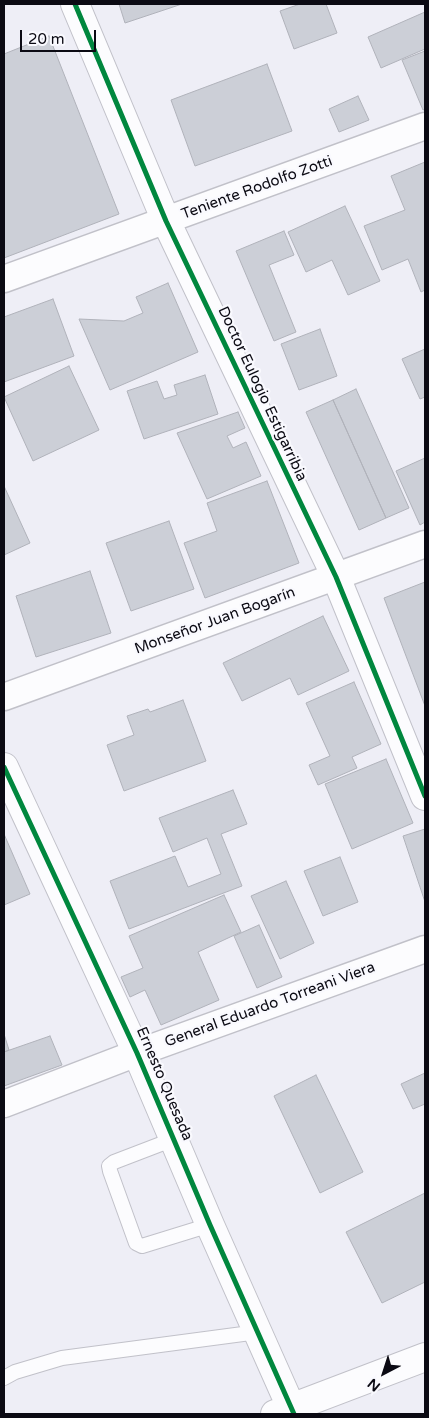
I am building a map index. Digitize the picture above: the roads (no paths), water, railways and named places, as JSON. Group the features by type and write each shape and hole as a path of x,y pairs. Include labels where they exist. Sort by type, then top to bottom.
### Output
{"street":[{"name":"Doctor Eulogio Estigarribia","path":"75,4 166,221 336,577 425,796"},
{"name":"Teniente Rodolfo Zotti","path":"4,279 425,126"},
{"name":"Monseñor Juan Bogarín","path":"4,697 425,544"},
{"name":"Ernesto Quesada","path":"4,767 137,1053 258,1332 286,1412"},
{"name":"General Eduardo Torreani Viera","path":"4,1104 137,1053 425,949"},
{"path":"286,1412 425,1357"}],"lane":[{"path":"174,1140 114,1162 109,1166 136,1244 142,1246 210,1225"},
{"path":"4,1378 15,1372 62,1358 258,1332"}]}
